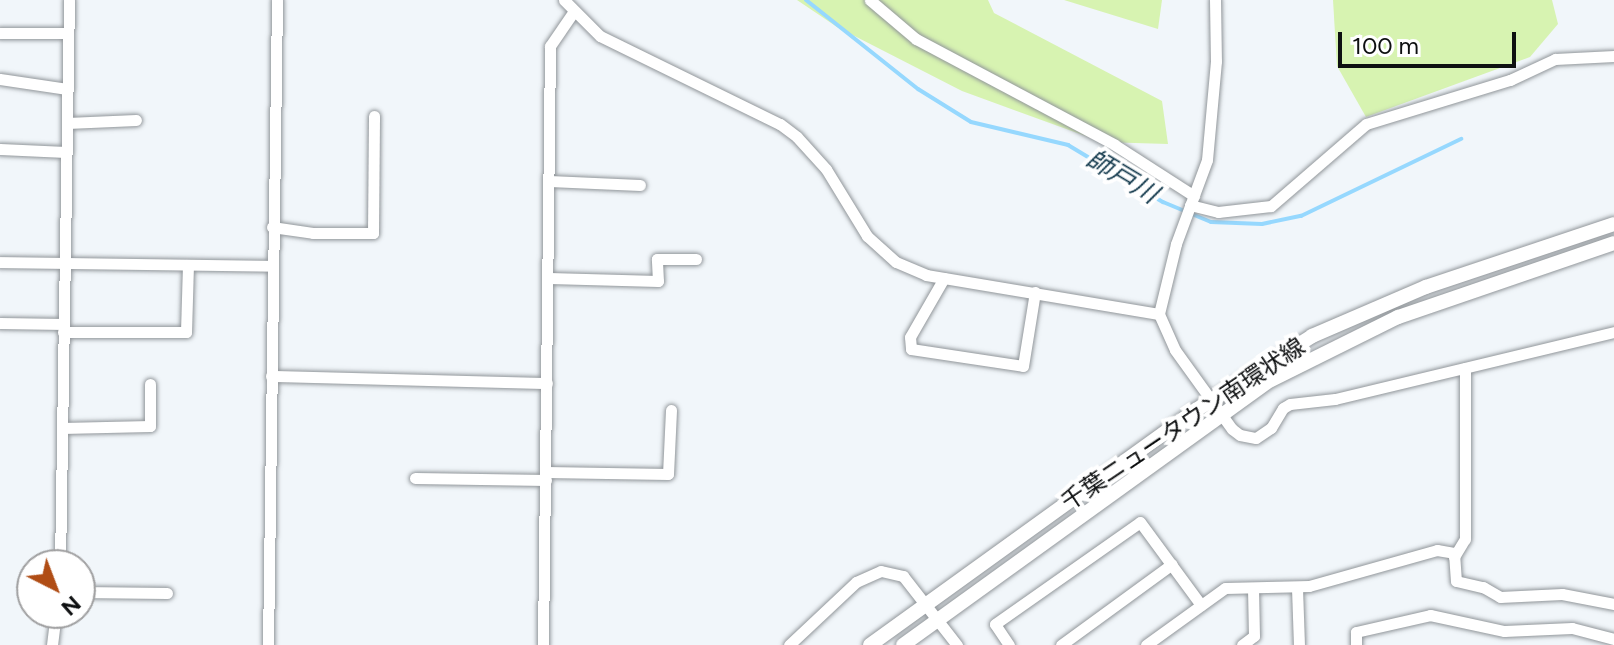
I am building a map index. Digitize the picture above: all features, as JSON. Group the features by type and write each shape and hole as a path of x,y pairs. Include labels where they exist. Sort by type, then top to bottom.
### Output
{"main road":[{"name":"千葉ニュータウン南環状線","path":"870,645 1210,400 1312,336 1426,287 1614,224"},
{"name":"千葉ニュータウン南環状線","path":"903,645 1271,380 1362,333 1439,301 1614,243"}],"street":[{"path":"60,549 69,0"},
{"path":"268,645 277,0"},
{"path":"564,0 600,36 780,124 797,137 826,169 867,236 896,262 944,278 1159,314"},
{"path":"870,0 916,39 1115,145 1192,201 1218,212 1271,206 1366,124 1510,80 1555,59 1614,56"},
{"path":"1215,0 1216,61 1207,160 1176,244 1159,314 1175,350 1220,414 1240,435 1256,438 1271,428 1283,408 1290,404 1335,399 1614,332"},
{"path":"543,645 550,46 574,11"},
{"path":"0,33 68,33"},
{"path":"0,79 67,89"},
{"path":"272,227 313,233 373,233 374,116"},
{"path":"67,123 136,120"},
{"path":"0,149 66,152"},
{"path":"549,181 640,185"},
{"path":"549,278 658,281 657,259 696,259"},
{"path":"0,262 272,266"},
{"path":"0,323 186,332 188,265"},
{"path":"944,278 910,337 911,349 1023,366 1035,292"},
{"path":"1454,557 1465,539 1465,368"},
{"path":"271,376 547,383"},
{"path":"62,428 150,426 150,384"},
{"path":"415,478 668,474 671,410"},
{"path":"1009,645 995,624 1140,522 1201,605"},
{"path":"1146,645 1225,588 1297,588 1437,550 1451,551 1456,581 1483,587 1504,598 1562,594 1614,604"},
{"path":"1061,645 1172,564"},
{"path":"789,645 867,574 881,571 903,576 957,645"},
{"path":"1242,645 1254,636 1253,588"},
{"path":"1297,588 1299,645"},
{"path":"96,592 167,593"},
{"path":"1356,645 1356,632 1430,615 1504,631 1572,628 1614,639"}],"green space":[{"path":"797,0 988,0 994,13 1162,101 1168,144 1102,142 962,91 837,27"},
{"path":"1064,0 1162,0 1158,29"},
{"path":"1333,0 1552,0 1558,24 1530,57 1366,117 1337,66"}],"waterway":[{"name":"師戸川","path":"806,0 918,89 971,122 1068,145 1163,202 1211,222 1262,224 1301,216 1461,139"}]}
